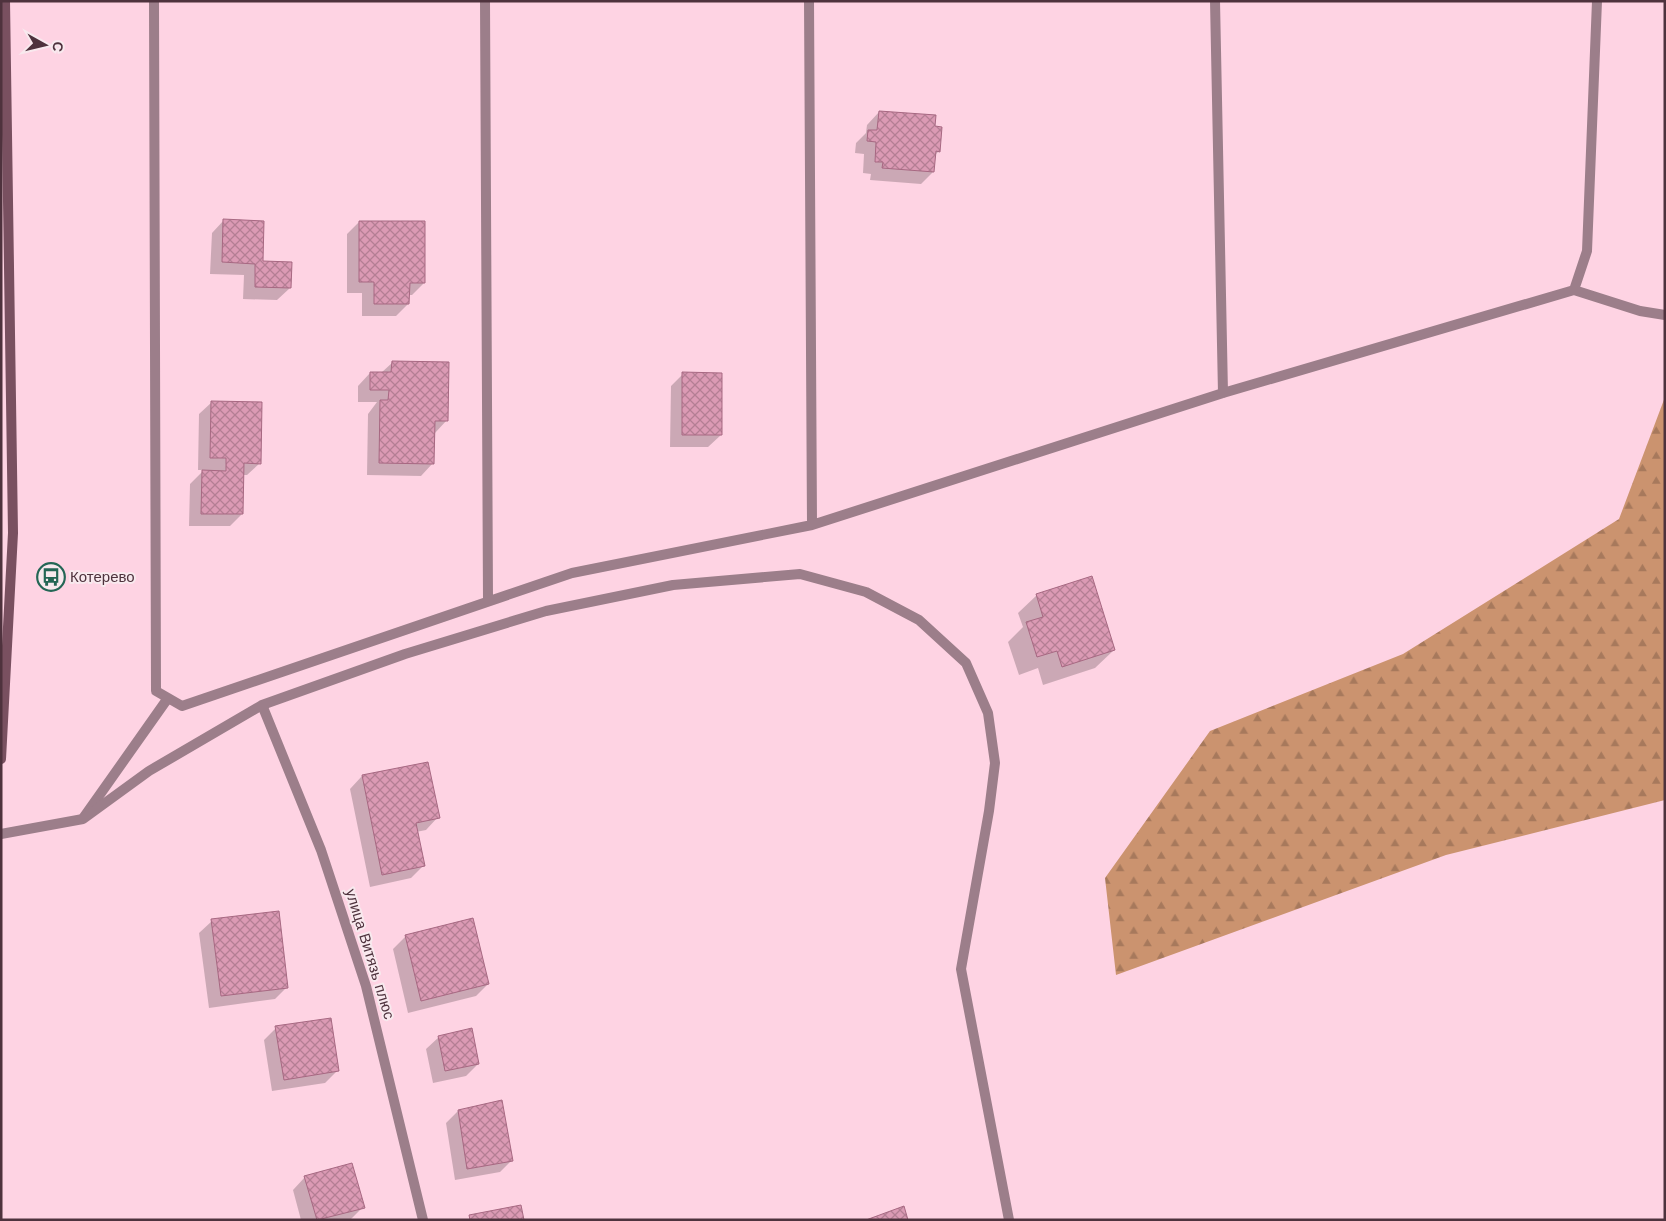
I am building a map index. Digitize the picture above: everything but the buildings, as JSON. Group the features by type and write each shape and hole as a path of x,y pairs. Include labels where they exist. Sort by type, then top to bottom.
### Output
{"main road":[{"path":"1,759 13,533 5,1"}],"street":[{"path":"154,1 156,691 182,706 488,600 572,573 812,525 1223,393 1574,290 1640,311 1665,315"},
{"path":"484,1 488,600"},
{"path":"809,1 812,525"},
{"path":"1215,1 1223,393"},
{"path":"1574,290 1587,251 1597,1"},
{"path":"1,834 83,819 149,771 262,706 405,654 546,611 673,585 800,574 866,592 919,620 966,663 988,713 995,763 994,773 961,969 1009,1220"},
{"path":"83,819 168,698"},
{"name":"улица Витязь плюс","path":"262,706 322,850 366,986 423,1220"}],"green space":[{"path":"1665,397 1665,800 1446,855 1116,975 1105,878 1210,731 1403,654 1619,519"}],"place":[{"name":"Котерево","path":"51,577"}]}
